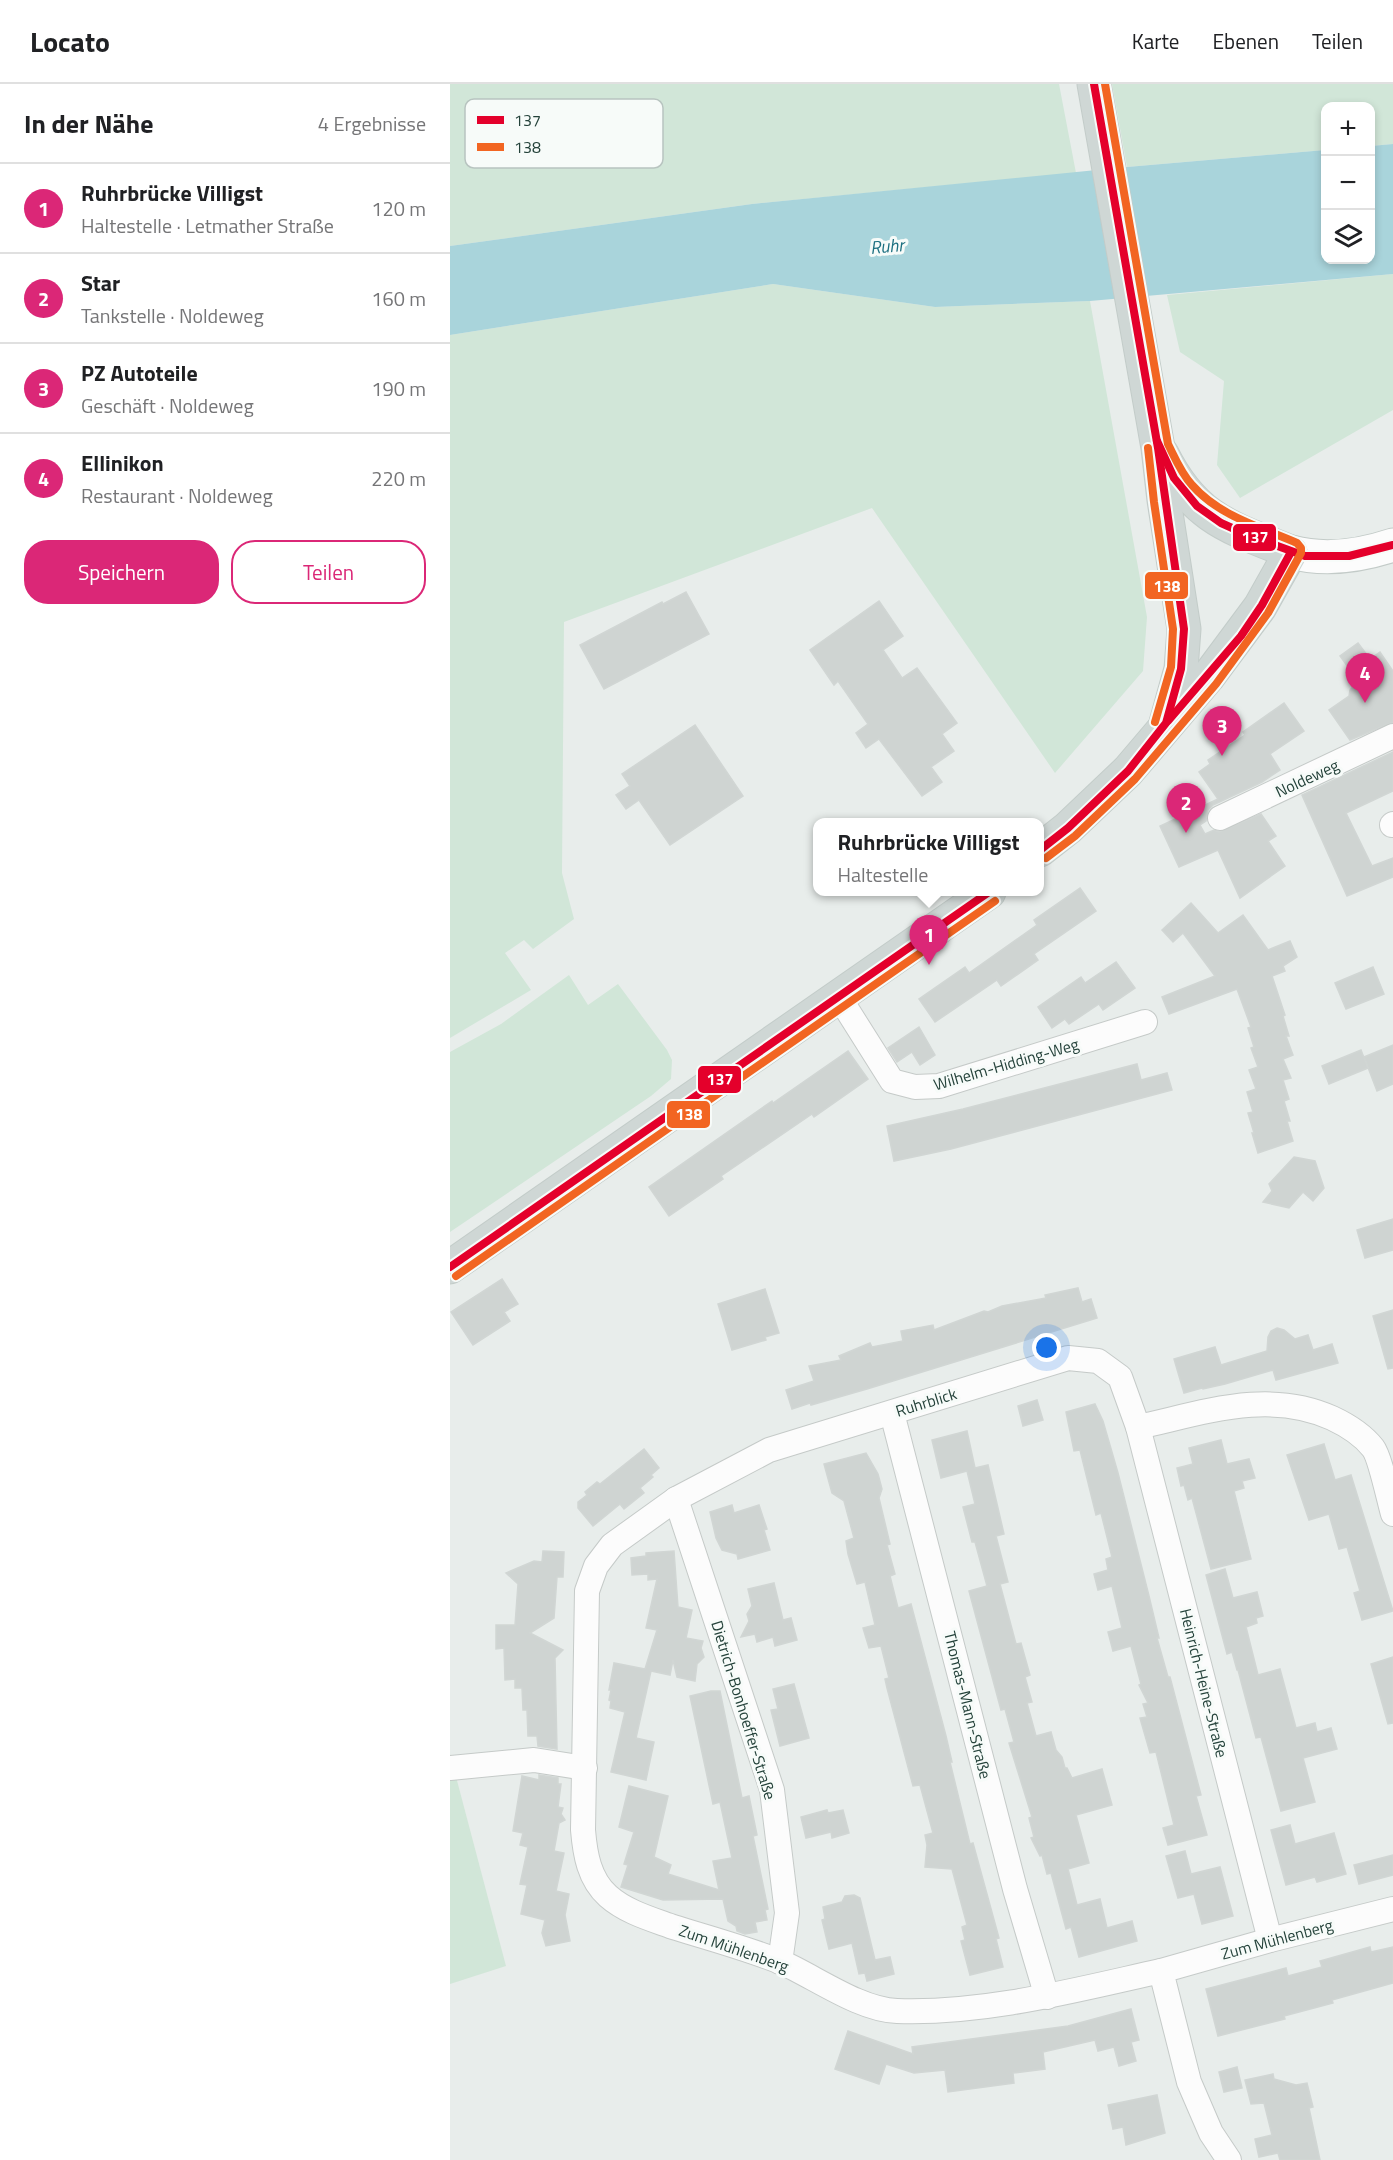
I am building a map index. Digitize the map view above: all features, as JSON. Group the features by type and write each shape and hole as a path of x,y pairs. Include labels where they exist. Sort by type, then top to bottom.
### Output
{"main road":[{"path":"1094,84 1158,447 1184,629 1181,669 1166,723"},
{"path":"1158,447 1174,478 1197,506 1221,523 1305,556 1349,556 1393,545"},
{"path":"1044,847 1068,828 1128,771 1166,723 1208,677 1236,642 1270,592 1291,552"},
{"path":"450,1267 982,896"}],"street":[{"name":"Noldeweg","path":"1220,818 1393,736"},
{"name":"Wilhelm-Hidding-Weg","path":"839,997 892,1082 915,1087 939,1086 1145,1022"},
{"name":"Ruhrblick","path":"585,1768 587,1591 596,1566 612,1545 676,1500 769,1450 1068,1358 1098,1361 1120,1377 1138,1427"},
{"path":"1138,1427 1240,1405 1283,1403 1317,1411 1351,1427 1374,1449 1393,1514"},
{"name":"Thomas-Mann-Straße","path":"892,1413 1015,1889 1047,1997"},
{"name":"Heinrich-Heine-Straße","path":"1138,1427 1270,1940"},
{"name":"Dietrich-Bonhoeffer-Straße","path":"676,1500 772,1791 787,1913 780,1962"},
{"path":"450,1768 534,1760 585,1768"},
{"name":"Zum Mühlenberg","path":"585,1768 583,1830 585,1855 593,1877 608,1896 638,1915 780,1962 858,2001 895,2012 960,2009 1047,1997 1161,1971 1270,1940 1393,1910"},
{"path":"1161,1971 1189,2082 1210,2133 1228,2160"}],"green space":[{"path":"450,84 1059,84 1076,173 752,204 450,246"},
{"path":"1112,84 1393,84 1393,144 1375,146 1375,102 1321,102 1321,150 1127,167"},
{"path":"1393,274 1393,410 1240,498 1217,465 1224,381 1180,352 1167,295"},
{"path":"773,284 935,307 1090,301 1147,617 1143,671 1055,773 872,508 564,622 562,873 574,919 533,949 524,940 505,953 531,990 450,1038 450,335"},
{"path":"569,975 588,1005 618,984 667,1050 672,1060 671,1079 651,1096 450,1232 450,1052 501,1024"},
{"path":"450,1754 506,1966 450,1984"}],"water":[{"name":"Ruhr","path":"1393,144 1393,274 1090,301 935,307 773,284 450,335 450,246 752,204 1321,150 1321,264 1375,264 1375,146"}],"building":[{"path":"686,592 709,634 604,689 580,645"},
{"path":"879,601 903,636 883,650 902,678 917,668 957,723 942,734 954,751 931,767 942,782 922,796 879,739 866,748 856,733 868,724 838,681 834,685 810,650"},
{"path":"1358,643 1370,659 1380,652 1393,671 1393,722 1350,740 1329,710 1349,696 1350,690 1358,681 1340,656"},
{"path":"1284,703 1304,731 1270,754 1280,770 1262,782 1213,805 1208,810 1206,821 1200,825 1205,834 1214,830 1219,832 1261,814 1276,836 1268,841 1285,866 1240,898 1218,850 1179,867 1160,826 1218,799 1199,772 1210,764 1208,760 1245,735 1243,732"},
{"path":"695,725 743,796 670,845 639,800 626,809 616,795 630,786 622,774"},
{"path":"1393,752 1393,791 1346,813 1372,866 1393,858 1393,877 1347,896 1302,795"},
{"path":"1080,888 1096,911 1034,954 1038,960 1001,986 997,980 935,1022 919,999 965,967 969,973 1037,925 1034,920"},
{"path":"1191,903 1218,933 1243,915 1268,950 1290,941 1297,957 1283,966 1285,971 1272,976 1285,1015 1283,1016 1289,1036 1286,1036 1293,1055 1283,1059 1291,1078 1283,1080 1289,1099 1284,1101 1293,1141 1258,1153 1248,1113 1253,1112 1247,1092 1256,1089 1249,1070 1258,1067 1251,1048 1254,1047 1248,1028 1251,1027 1237,989 1169,1014 1162,997 1215,976 1183,933 1173,942 1162,930"},
{"path":"1116,962 1135,988 1103,1010 1099,1004 1069,1024 1065,1019 1052,1028 1038,1007 1081,977 1085,983"},
{"path":"1373,967 1384,994 1346,1009 1335,983"},
{"path":"919,1027 935,1055 920,1065 912,1052 897,1062 888,1048"},
{"path":"1393,1045 1393,1084 1377,1091 1364,1057"},
{"path":"1361,1050 1368,1068 1329,1084 1322,1066"},
{"path":"848,1051 868,1079 814,1117 812,1114 721,1176 723,1179 669,1216 649,1187"},
{"path":"1137,1064 1141,1080 1167,1073 1172,1090 951,1149 894,1161 887,1126"},
{"path":"1294,1157 1315,1161 1324,1188 1313,1201 1303,1192 1289,1208 1263,1202 1272,1191 1269,1184"},
{"path":"1393,1219 1393,1250 1365,1258 1357,1230"},
{"path":"502,1279 518,1304 504,1312 510,1321 473,1345 451,1312"},
{"path":"1078,1288 1082,1302 1091,1299 1097,1318 867,1389 792,1409 786,1390 814,1381 809,1366 841,1360 839,1356 870,1343 872,1347 903,1341 901,1331 933,1325 934,1330 984,1311 1046,1298 1045,1295"},
{"path":"765,1289 779,1333 765,1337 766,1340 732,1350 718,1304"},
{"path":"1393,1310 1393,1368 1388,1369 1373,1316"},
{"path":"1277,1328 1284,1330 1295,1339 1308,1335 1313,1350 1332,1344 1338,1363 1276,1380 1273,1370 1184,1393 1174,1359 1215,1347 1221,1365 1267,1351 1268,1337 1271,1331"},
{"path":"1037,1400 1043,1420 1023,1426 1018,1406"},
{"path":"1095,1404 1103,1421 1118,1473 1159,1638 1157,1638 1168,1677 1170,1677 1201,1795 1196,1796 1207,1835 1168,1845 1163,1828 1174,1825 1156,1752 1150,1753 1140,1718 1147,1717 1143,1704 1148,1703 1139,1685 1141,1684 1131,1646 1113,1651 1108,1632 1122,1628 1112,1586 1098,1590 1094,1574 1108,1570 1106,1559 1112,1557 1101,1513 1096,1515 1080,1450 1074,1451 1066,1412"},
{"path":"967,1431 975,1468 988,1465 1004,1534 996,1536 1008,1582 1000,1584 1016,1644 1021,1643 1030,1675 1025,1677 1032,1702 1027,1703 1036,1736 1051,1732 1056,1750 1072,1778 1102,1769 1112,1805 1076,1815 1089,1863 1068,1869 1077,1905 1100,1899 1107,1928 1132,1921 1137,1941 1079,1957 1071,1927 1066,1929 1051,1873 1047,1874 1042,1855 1040,1856 1031,1838 1034,1837 1029,1818 1032,1817 1009,1743 1014,1742 1005,1709 1001,1710 969,1591 987,1586 963,1507 975,1504 967,1471 941,1478 932,1440"},
{"path":"1221,1440 1227,1464 1249,1459 1255,1478 1242,1481 1244,1488 1234,1491 1251,1559 1211,1569 1192,1498 1188,1500 1184,1485 1181,1486 1177,1468 1193,1464 1189,1448"},
{"path":"1324,1444 1335,1480 1351,1475 1393,1611 1362,1620 1354,1593 1360,1591 1347,1547 1339,1549 1329,1514 1309,1520 1287,1455"},
{"path":"644,1449 659,1468 651,1475 653,1477 640,1488 644,1493 624,1509 620,1504 593,1526 578,1508 578,1502 587,1495 585,1492 597,1482 600,1484"},
{"path":"866,1453 878,1474 882,1489 879,1498 890,1544 887,1545 895,1574 890,1576 898,1608 911,1604 946,1736 970,1844 973,1843 999,1938 996,1939 1003,1967 970,1975 961,1941 965,1940 962,1927 967,1925 952,1869 925,1867 927,1845 925,1835 933,1833 920,1785 913,1786 887,1688 885,1679 889,1678 881,1646 869,1648 863,1628 875,1625 865,1582 857,1584 848,1554 846,1541 854,1538 844,1501 832,1493 824,1464"},
{"path":"732,1505 734,1513 759,1505 767,1529 764,1530 770,1550 738,1559 737,1554 722,1550 716,1538 710,1512"},
{"path":"543,1551 564,1552 563,1577 557,1577 554,1618 530,1633 563,1650 555,1658 557,1749 538,1746 537,1736 528,1736 527,1710 523,1710 522,1688 515,1688 515,1679 505,1680 504,1648 496,1649 496,1625 515,1625 518,1584 506,1573 534,1561 542,1562"},
{"path":"674,1551 678,1607 692,1610 686,1638 703,1641 701,1648 704,1657 697,1664 695,1681 677,1677 673,1660 670,1675 651,1671 636,1738 654,1742 646,1780 611,1772 625,1712 610,1708 611,1690 609,1690 614,1663 645,1669 657,1630 646,1628 657,1579 648,1580 648,1574 632,1575 631,1558 646,1556 646,1553"},
{"path":"1225,1569 1233,1598 1257,1592 1263,1616 1256,1618 1257,1623 1246,1627 1258,1675 1280,1669 1296,1728 1315,1723 1317,1732 1331,1728 1337,1749 1303,1758 1315,1802 1281,1811 1261,1737 1256,1738 1232,1652 1227,1654 1206,1575"},
{"path":"774,1583 783,1620 791,1618 797,1640 775,1646 773,1637 757,1642 755,1634 741,1637 749,1621 747,1614 752,1606 748,1589"},
{"path":"1393,1657 1393,1723 1388,1724 1371,1664"},
{"path":"794,1684 809,1738 780,1746 771,1710 778,1709 773,1689"},
{"path":"720,1691 742,1798 749,1796 757,1835 753,1836 768,1909 765,1910 767,1920 755,1922 757,1932 745,1934 737,1931 736,1926 728,1921 723,1899 663,1900 621,1887 628,1865 624,1864 634,1832 619,1827 629,1786 668,1796 654,1857 671,1865 668,1874 719,1890 713,1861 732,1858 720,1802 713,1804 690,1696"},
{"path":"539,1775 558,1778 558,1784 561,1784 558,1807 563,1808 561,1814 565,1820 559,1823 554,1851 564,1853 556,1891 569,1894 565,1915 570,1941 546,1946 542,1933 545,1920 521,1914 527,1885 520,1884 528,1847 520,1845 523,1833 513,1831 522,1776 539,1780"},
{"path":"827,1810 828,1813 843,1810 849,1833 832,1838 831,1832 806,1838 801,1817"},
{"path":"1290,1825 1295,1844 1334,1833 1346,1874 1317,1882 1315,1877 1286,1885 1271,1830"},
{"path":"1185,1851 1191,1874 1220,1867 1233,1916 1202,1924 1194,1894 1178,1898 1166,1856"},
{"path":"1393,1855 1393,1875 1359,1884 1354,1865"},
{"path":"854,1895 860,1898 875,1960 890,1957 894,1974 867,1981 865,1973 859,1974 852,1943 829,1949 822,1920 825,1919 823,1907 842,1902 845,1896"},
{"path":"1370,1947 1371,1952 1393,1947 1393,1983 1284,2016 1285,2019 1218,2036 1206,1989 1286,1968 1288,1976 1322,1967 1320,1961"},
{"path":"1131,2009 1139,2040 1131,2042 1136,2061 1119,2066 1114,2047 1098,2051 1095,2040 1043,2052 1045,2069 1013,2073 1014,2083 948,2092 945,2070 914,2073 886,2064 879,2084 835,2069 848,2031 913,2054 912,2047 1068,2026"},
{"path":"1237,2067 1242,2088 1224,2092 1219,2072"},
{"path":"1273,2074 1274,2079 1296,2085 1307,2083 1313,2107 1309,2108 1320,2160 1280,2160 1278,2153 1259,2157 1255,2139 1272,2135 1264,2103 1251,2104 1245,2080"},
{"path":"1157,2095 1165,2133 1126,2145 1123,2127 1113,2129 1108,2105"}],"transit line":[{"name":"137","path":"1044,847 1068,828 1128,771 1166,723 1181,669 1184,629 1158,448 1094,84"},
{"name":"138","path":"1046,858 1075,836 1135,779 1216,684 1268,613 1301,553 1301,548 1297,543 1241,520 1203,496 1185,476 1168,444 1105,84"},
{"name":"137","path":"1157,441 1174,478 1197,506 1221,523 1250,536 1305,556 1349,556 1393,545"},
{"name":"138","path":"1148,448 1173,629 1171,667 1155,722"},
{"name":"137","path":"1168,721 1241,636 1262,605 1291,552"},
{"name":"137","path":"450,1267 983,896"},
{"name":"138","path":"456,1276 995,901"}],"place":[{"name":"Ellinikon","path":"1365,703"},
{"name":"PZ Autoteile","path":"1222,756"},
{"name":"Star","path":"1186,833"},
{"name":"Ruhrbrücke Villigst","path":"929,965"}]}
